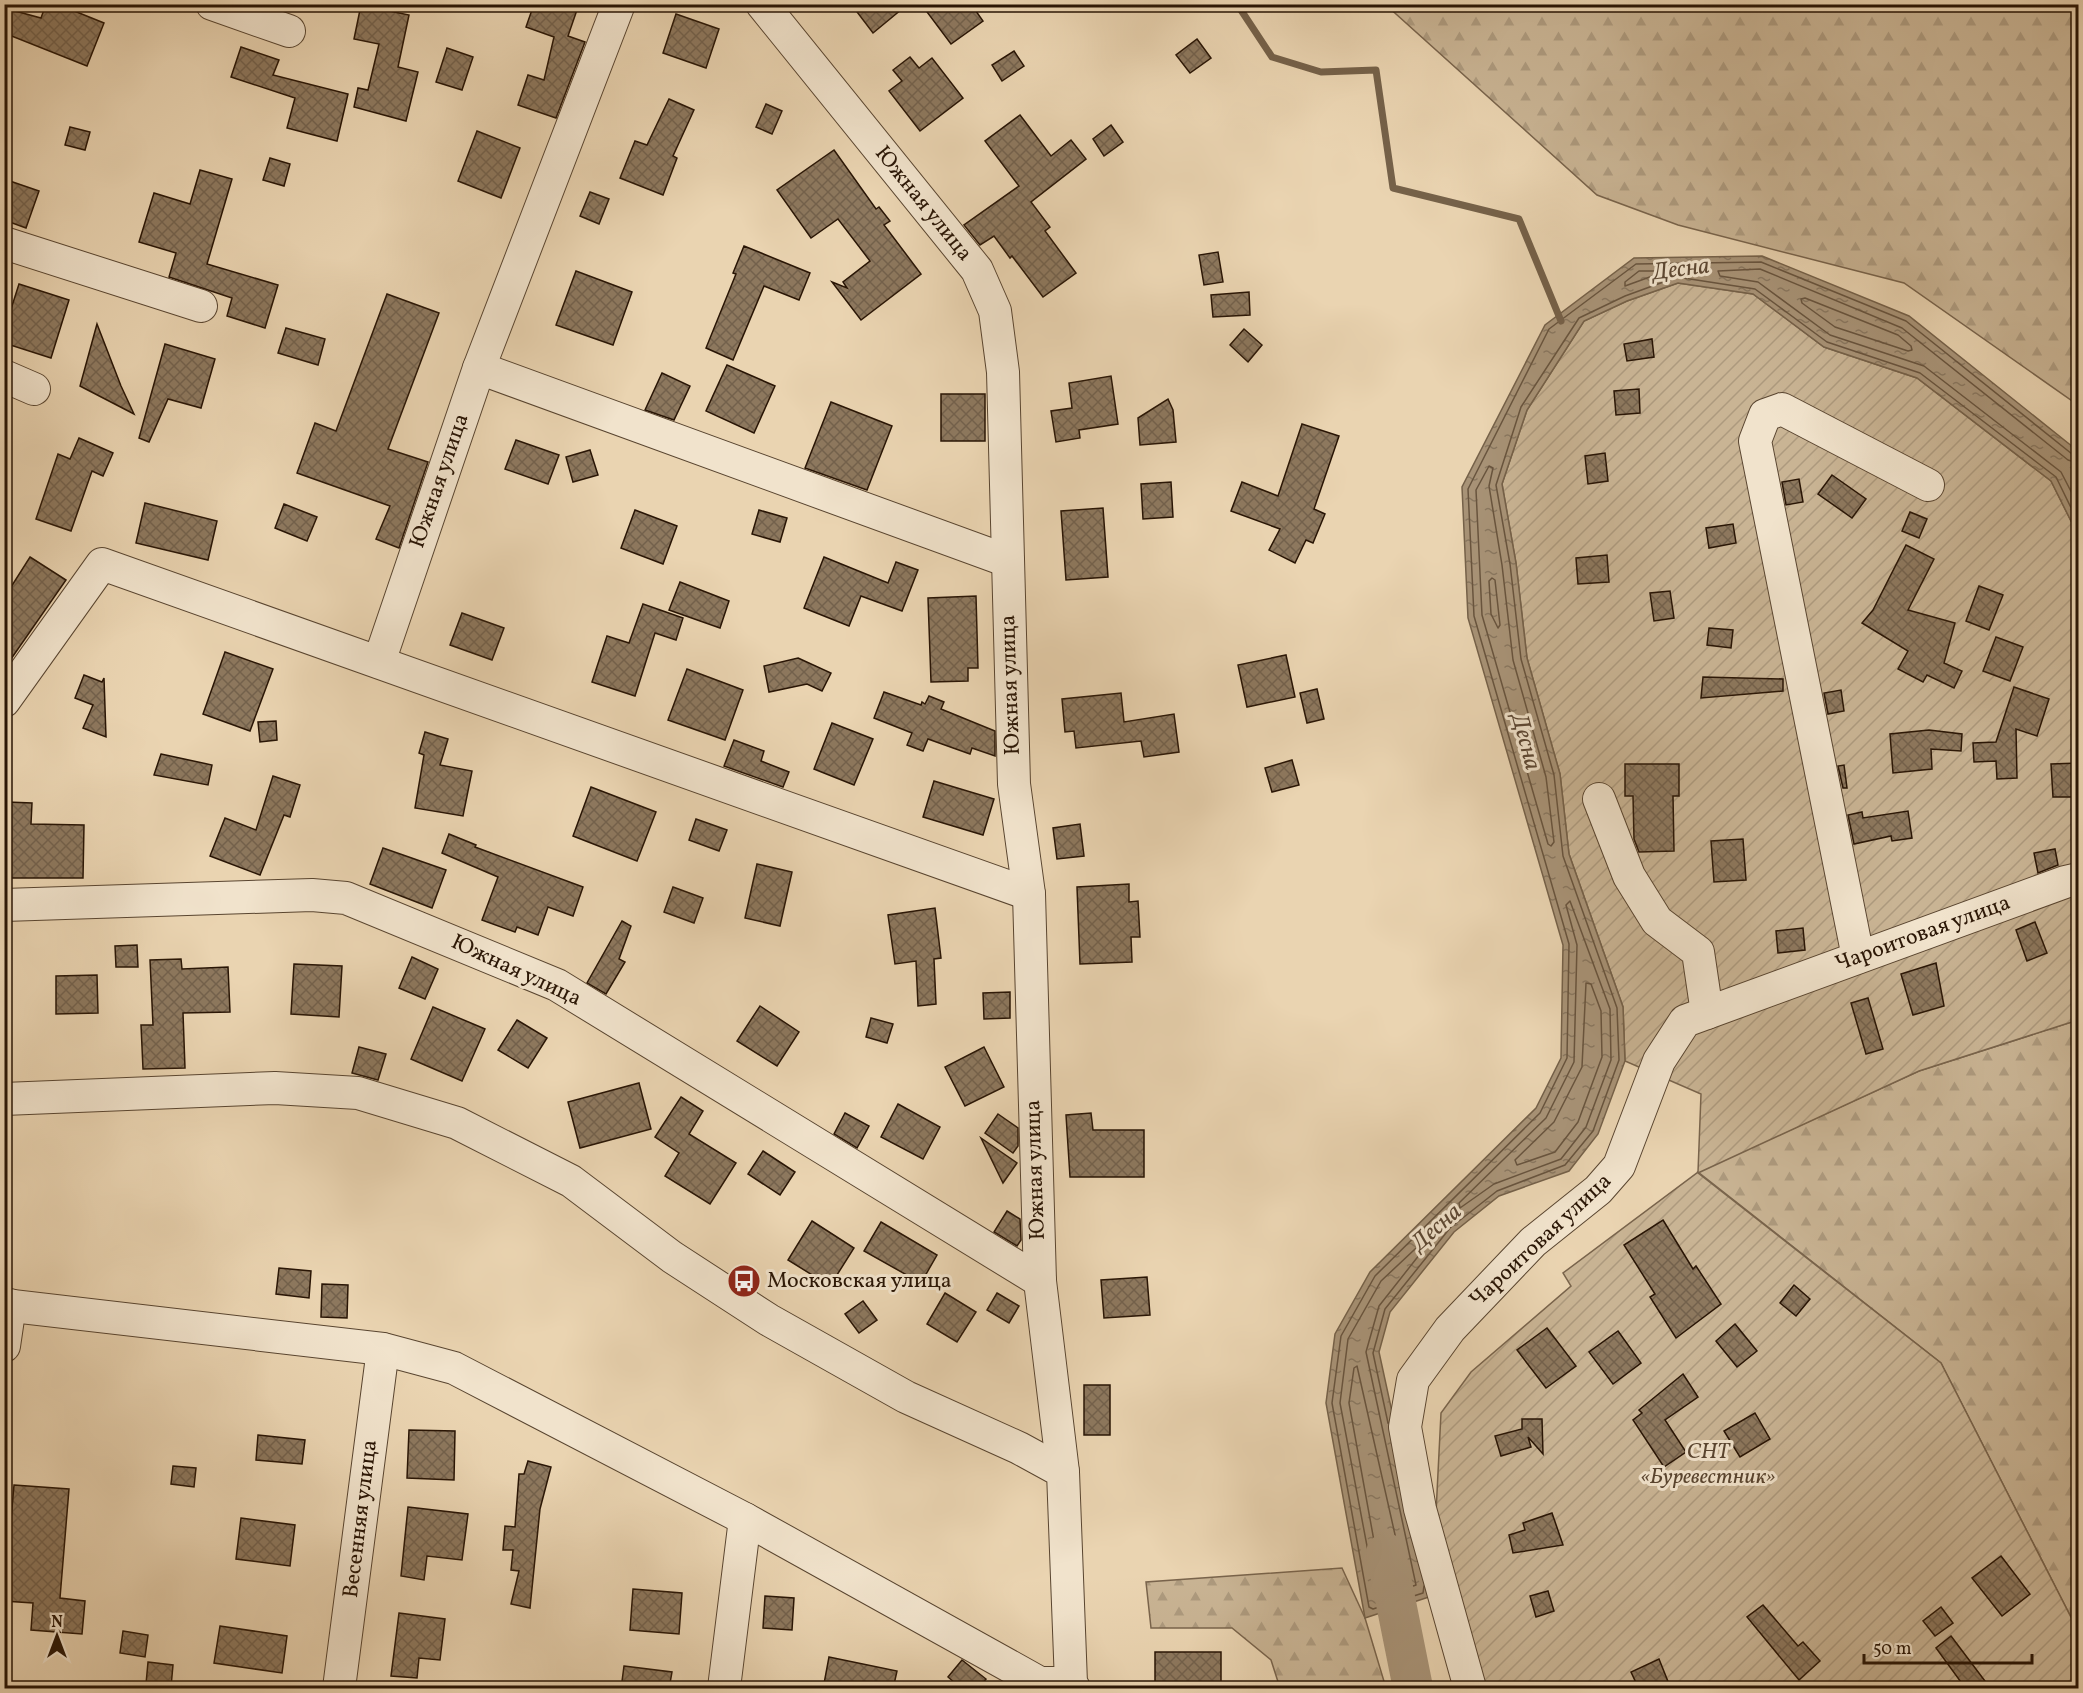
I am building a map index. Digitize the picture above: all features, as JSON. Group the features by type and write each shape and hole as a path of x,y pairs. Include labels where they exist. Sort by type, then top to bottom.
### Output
{"street":[{"path":"212,4 289,31"},
{"name":"Южная улица","path":"379,662 479,368 619,4"},
{"name":"Южная улица","path":"762,4 977,270 995,311 1003,372 1014,784 1029,894 1040,1281"},
{"path":"4,243 201,306"},
{"path":"479,368 1008,561"},
{"path":"4,376 34,389"},
{"path":"1858,957 1755,441 1765,415 1782,409 1928,485"},
{"path":"4,700 102,564 1029,894"},
{"path":"1599,799 1629,876 1657,921 1698,952 1707,1013"},
{"name":"Чароитовая улица","path":"1470,1689 1420,1509 1405,1427 1413,1380 1457,1321 1533,1242 1598,1190 1619,1166 1659,1061 1685,1021 2065,882 2079,879"},
{"name":"Южная улица","path":"4,905 312,895 355,901 557,985 1040,1281"},
{"path":"4,1099 274,1088 358,1093 457,1123 571,1181 672,1257 769,1320 906,1397 1019,1448 1063,1472"},
{"path":"4,1346 7,1305 383,1349 454,1368 745,1519 1040,1683 1073,1686 1063,1472 1040,1281"},
{"name":"Весенняя улица","path":"339,1689 383,1349"},
{"path":"724,1689 745,1519"}],"green space":[{"path":"1386,5 2078,5 2078,405 1904,283 1678,225 1597,195"},
{"name":"СНТ «Буревестник»","path":"1678,283 1753,294 1824,347 1917,378 2051,481 2078,535 2078,1020 1919,1071 1698,1173 1941,1363 2078,1631 2078,1688 1476,1688 1436,1513 1441,1413 1471,1372 1571,1286 1563,1273 1698,1172 1701,1094 1625,1061 1623,1007 1569,854 1560,774 1527,658 1516,563 1502,484 1527,410 1584,321 1627,301"},
{"path":"2078,1020 2078,1631 1941,1363 1698,1172 1919,1071"},
{"path":"1342,1568 1365,1618 1386,1688 1280,1688 1271,1660 1232,1628 1151,1628 1146,1582"}],"water":[{"path":"1762,256 1909,316 2078,451 2078,535 2051,481 1917,378 1824,347 1753,294 1678,283 1627,301 1584,321 1527,410 1502,484 1516,563 1527,658 1560,774 1569,854 1623,1007 1625,1061 1598,1134 1569,1171 1499,1196 1454,1232 1390,1312 1379,1352 1432,1596 1365,1618 1326,1403 1335,1334 1370,1272 1536,1108 1561,1058 1563,945 1468,618 1462,487 1545,325 1634,258"}],"building":[{"path":"46,4 57,4 104,23 87,66 4,33 4,8 41,18"},
{"path":"534,4 579,4 568,36 585,42 556,118 518,105 528,75 544,80 554,37 526,27"},
{"path":"851,4 908,4 873,33"},
{"path":"937,4 971,4 983,21 951,44 927,12"},
{"path":"361,5 409,15 398,67 418,72 406,121 354,107 358,88 368,90 379,44 354,39"},
{"path":"676,14 719,29 706,68 663,53"},
{"path":"1197,39 1211,58 1190,73 1176,55"},
{"path":"241,47 279,60 273,75 348,94 337,141 287,128 295,98 231,77"},
{"path":"447,48 473,57 462,90 436,82"},
{"path":"1014,51 1024,66 1002,81 992,65"},
{"path":"910,57 919,68 932,58 963,98 920,131 889,91 902,81 893,70"},
{"path":"669,99 694,110 673,156 677,158 663,195 620,178 635,141 647,145"},
{"path":"766,104 782,111 772,134 756,127"},
{"path":"1020,115 1051,156 1071,140 1086,159 1031,202 1050,227 1045,231 1076,273 1043,297 994,236 980,245 964,225 1019,186 985,141"},
{"path":"1111,125 1123,142 1104,156 1093,139"},
{"path":"70,127 90,132 85,150 65,145"},
{"path":"477,131 520,148 501,198 458,181"},
{"path":"834,150 876,209 879,207 890,221 884,225 921,274 861,320 832,282 847,288 843,282 870,261 838,219 811,238 777,190"},
{"path":"270,158 290,164 284,186 263,180"},
{"path":"200,170 232,179 207,264 278,285 265,328 227,316 232,298 169,277 176,253 139,242 154,193 190,204"},
{"path":"4,179 39,191 26,228 4,220"},
{"path":"590,192 609,199 599,224 580,216"},
{"path":"744,246 810,273 799,300 764,286 733,360 706,348 736,274 733,273"},
{"path":"1218,252 1223,282 1204,285 1199,255"},
{"path":"576,271 632,292 613,345 556,325"},
{"path":"19,284 69,300 51,358 4,343 4,331"},
{"path":"1249,292 1250,315 1213,317 1211,295"},
{"path":"387,294 439,313 388,449 428,462 399,548 376,539 390,506 297,473 315,423 336,431"},
{"path":"97,324 121,386 134,414 80,386"},
{"path":"286,328 325,339 318,365 278,353"},
{"path":"1244,329 1262,345 1248,362 1230,345"},
{"path":"1652,339 1654,357 1627,361 1624,344"},
{"path":"165,344 215,359 201,408 168,399 149,442 139,438"},
{"path":"727,365 775,386 754,433 706,411"},
{"path":"662,373 690,386 674,420 645,410"},
{"path":"1111,376 1118,424 1079,430 1080,438 1056,442 1051,411 1072,408 1069,383"},
{"path":"1639,389 1640,413 1616,415 1614,391"},
{"path":"941,394 985,394 985,441 941,441"},
{"path":"1168,399 1173,410 1176,442 1140,445 1138,418"},
{"path":"831,402 892,426 867,490 805,468"},
{"path":"1302,424 1339,436 1314,509 1325,514 1313,543 1306,540 1295,563 1269,550 1280,529 1231,511 1242,482 1278,496"},
{"path":"79,438 113,453 103,476 92,471 71,531 36,519 58,454 70,459"},
{"path":"516,440 559,455 548,484 505,469"},
{"path":"590,450 598,475 573,482 566,457"},
{"path":"1605,453 1608,481 1588,484 1585,456"},
{"path":"1832,475 1866,499 1852,518 1818,494"},
{"path":"1799,479 1803,502 1786,505 1782,482"},
{"path":"1171,482 1173,517 1143,519 1141,484"},
{"path":"145,503 217,521 208,560 136,543"},
{"path":"284,504 317,517 307,541 275,528"},
{"path":"1103,508 1108,577 1066,580 1061,511"},
{"path":"635,510 677,526 663,564 621,548"},
{"path":"759,510 787,518 780,542 752,534"},
{"path":"1910,512 1927,519 1919,538 1902,531"},
{"path":"1733,524 1736,543 1709,548 1706,528"},
{"path":"1906,545 1934,559 1908,610 1955,623 1944,663 1962,671 1954,688 1927,675 1923,682 1898,669 1908,651 1862,623 1873,610"},
{"path":"1607,555 1609,582 1578,584 1576,558"},
{"path":"30,557 66,580 4,669 4,598"},
{"path":"824,557 888,583 896,562 918,570 902,611 861,596 849,626 804,608"},
{"path":"680,582 729,601 720,628 669,610"},
{"path":"1979,586 2003,595 1989,630 1966,621"},
{"path":"1670,591 1674,618 1654,621 1650,593"},
{"path":"976,596 978,668 968,668 968,681 931,682 928,598"},
{"path":"643,604 683,618 676,640 655,633 635,696 592,682 607,636 629,643"},
{"path":"462,613 504,628 492,660 450,645"},
{"path":"1709,628 1733,630 1731,648 1707,645"},
{"path":"1996,637 2023,647 2010,681 1983,671"},
{"path":"225,652 273,669 250,731 203,714"},
{"path":"1286,655 1295,697 1247,707 1238,665"},
{"path":"798,658 831,673 822,691 807,684 769,692 764,666"},
{"path":"687,669 743,690 725,740 668,720"},
{"path":"84,675 102,682 104,678 106,737 83,728 93,705 75,698"},
{"path":"1703,677 1783,679 1783,691 1701,698"},
{"path":"2014,687 2049,699 2037,736 2016,729 2017,778 1997,779 1996,761 1974,762 1973,743 1996,742"},
{"path":"1317,689 1324,719 1307,723 1300,693"},
{"path":"1841,690 1844,711 1828,714 1824,693"},
{"path":"884,692 921,705 922,702 925,704 929,696 944,702 941,709 995,731 995,756 972,748 970,754 928,739 923,751 907,745 912,733 874,718"},
{"path":"1121,693 1124,722 1174,714 1179,752 1144,757 1141,741 1076,748 1074,731 1065,732 1062,699"},
{"path":"276,721 277,740 260,742 258,722"},
{"path":"832,723 873,739 854,785 814,769"},
{"path":"1929,730 1962,734 1961,751 1931,749 1932,769 1893,773 1890,734"},
{"path":"425,732 448,739 440,765 472,771 463,816 415,808 424,755 419,753"},
{"path":"734,740 764,751 761,761 789,772 783,787 724,766"},
{"path":"161,754 212,765 208,785 154,775"},
{"path":"1292,760 1299,785 1272,792 1265,768"},
{"path":"2079,763 2079,797 2053,797 2051,764"},
{"path":"1625,764 1679,764 1679,796 1673,796 1674,851 1639,852 1634,839 1633,796 1625,796"},
{"path":"1844,765 1847,788 1843,788 1838,766"},
{"path":"273,776 300,785 290,817 284,815 260,875 210,856 225,818 256,830"},
{"path":"934,781 994,799 983,835 923,817"},
{"path":"591,787 656,812 637,861 573,836"},
{"path":"7,802 32,803 31,824 84,825 83,878 4,878"},
{"path":"1908,811 1912,838 1892,841 1891,836 1854,844 1848,815 1862,812 1863,818"},
{"path":"696,819 727,830 719,851 689,840"},
{"path":"1080,824 1084,856 1057,859 1053,828"},
{"path":"449,834 476,845 475,847 583,887 573,916 548,907 538,935 517,927 515,932 482,920 498,877 442,853"},
{"path":"1743,839 1746,880 1714,882 1711,841"},
{"path":"383,848 446,870 432,908 370,884"},
{"path":"2055,849 2058,865 2038,873 2034,853"},
{"path":"757,864 792,872 780,926 745,918"},
{"path":"1129,884 1129,902 1138,901 1140,937 1131,937 1132,962 1080,964 1077,887"},
{"path":"673,887 703,898 694,923 664,912"},
{"path":"935,908 941,958 934,959 936,1004 918,1006 916,961 895,964 888,915"},
{"path":"622,921 631,926 619,959 625,962 606,994 587,983"},
{"path":"2035,922 2047,953 2027,961 2016,930"},
{"path":"1803,928 1805,950 1778,953 1776,931"},
{"path":"137,945 138,967 116,967 115,946"},
{"path":"412,957 438,969 425,999 399,988"},
{"path":"181,959 182,969 228,967 230,1012 183,1013 185,1068 143,1069 141,1025 153,1025 150,960"},
{"path":"1936,963 1944,1006 1913,1015 1901,974"},
{"path":"294,964 342,966 339,1017 291,1014"},
{"path":"97,975 98,1013 56,1014 56,976"},
{"path":"1010,992 1010,1018 984,1019 983,993"},
{"path":"1868,998 1883,1049 1866,1054 1851,1003"},
{"path":"760,1006 799,1032 777,1066 737,1041"},
{"path":"433,1007 485,1029 462,1081 411,1059"},
{"path":"871,1018 893,1024 887,1043 866,1037"},
{"path":"517,1020 547,1038 528,1068 498,1050"},
{"path":"359,1047 386,1054 378,1080 352,1073"},
{"path":"984,1047 1004,1087 965,1106 945,1067"},
{"path":"639,1083 651,1129 580,1148 568,1102"},
{"path":"681,1097 703,1111 689,1134 736,1163 710,1204 665,1176 679,1153 655,1137"},
{"path":"898,1104 940,1127 923,1159 881,1137"},
{"path":"845,1113 869,1126 857,1148 834,1134"},
{"path":"1091,1113 1093,1130 1144,1130 1144,1177 1070,1177 1066,1115"},
{"path":"998,1114 1018,1128 1018,1146 1013,1153 985,1133"},
{"path":"981,1138 1017,1163 1003,1183"},
{"path":"763,1151 795,1172 780,1195 748,1174"},
{"path":"1007,1211 1020,1219 1021,1240 1017,1246 994,1232"},
{"path":"1663,1220 1693,1269 1696,1266 1721,1304 1676,1338 1650,1297 1655,1294 1624,1245"},
{"path":"812,1221 854,1248 830,1286 788,1260"},
{"path":"881,1222 937,1255 921,1283 864,1251"},
{"path":"279,1268 311,1271 309,1298 276,1294"},
{"path":"1147,1277 1150,1315 1104,1318 1101,1280"},
{"path":"322,1284 348,1285 347,1318 321,1317"},
{"path":"1794,1285 1810,1299 1796,1316 1780,1303"},
{"path":"945,1293 976,1312 957,1342 927,1324"},
{"path":"997,1293 1019,1306 1009,1323 987,1310"},
{"path":"863,1301 877,1320 859,1333 845,1314"},
{"path":"1735,1324 1757,1351 1737,1367 1716,1341"},
{"path":"1547,1328 1576,1366 1546,1388 1517,1350"},
{"path":"1618,1331 1641,1363 1613,1384 1589,1352"},
{"path":"1683,1374 1698,1397 1665,1420 1686,1452 1664,1467 1633,1420 1642,1413 1639,1410"},
{"path":"1084,1385 1110,1385 1110,1435 1084,1435"},
{"path":"1755,1413 1770,1439 1740,1457 1724,1431"},
{"path":"1522,1419 1542,1419 1543,1454 1528,1437 1531,1447 1501,1456 1495,1436 1522,1429"},
{"path":"409,1430 455,1431 454,1480 407,1478"},
{"path":"258,1435 305,1440 302,1464 256,1460"},
{"path":"528,1461 551,1467 540,1509 530,1608 511,1604 519,1571 511,1570 513,1550 503,1550 505,1526 515,1527 519,1474 524,1474"},
{"path":"173,1466 196,1468 194,1487 171,1484"},
{"path":"14,1485 69,1489 60,1598 85,1601 82,1634 31,1630 33,1603 4,1601"},
{"path":"408,1507 468,1514 462,1560 427,1556 424,1580 401,1576"},
{"path":"1552,1513 1563,1545 1513,1553 1509,1535 1525,1530 1523,1523"},
{"path":"241,1518 295,1525 290,1566 236,1559"},
{"path":"2001,1556 2030,1594 2002,1616 1972,1578"},
{"path":"633,1589 682,1593 679,1634 630,1630"},
{"path":"1548,1591 1554,1611 1536,1617 1530,1596"},
{"path":"765,1596 794,1598 792,1630 763,1628"},
{"path":"1763,1605 1798,1646 1803,1642 1820,1661 1799,1680 1747,1617"},
{"path":"1941,1607 1953,1623 1935,1636 1923,1621"},
{"path":"399,1613 445,1619 440,1660 419,1658 417,1678 391,1676"},
{"path":"220,1626 287,1636 282,1673 214,1663"},
{"path":"123,1631 148,1635 145,1657 120,1653"},
{"path":"1951,1636 1991,1689 1966,1689 1936,1648"},
{"path":"1155,1652 1221,1652 1221,1689 1155,1689"},
{"path":"829,1657 897,1671 893,1689 823,1689"},
{"path":"1659,1659 1671,1689 1639,1689 1631,1672"},
{"path":"962,1660 986,1679 978,1689 962,1689 948,1677"},
{"path":"148,1662 173,1665 171,1687 146,1684"},
{"path":"624,1666 672,1672 669,1689 621,1689"}],"waterway":[{"path":"1237,4 1272,57 1321,72 1376,70 1393,188 1519,219 1561,321"},
{"name":"Десна","path":"1386,1553 1413,1688"}],"place":[{"name":"Московская улица","path":"744,1281"}]}
